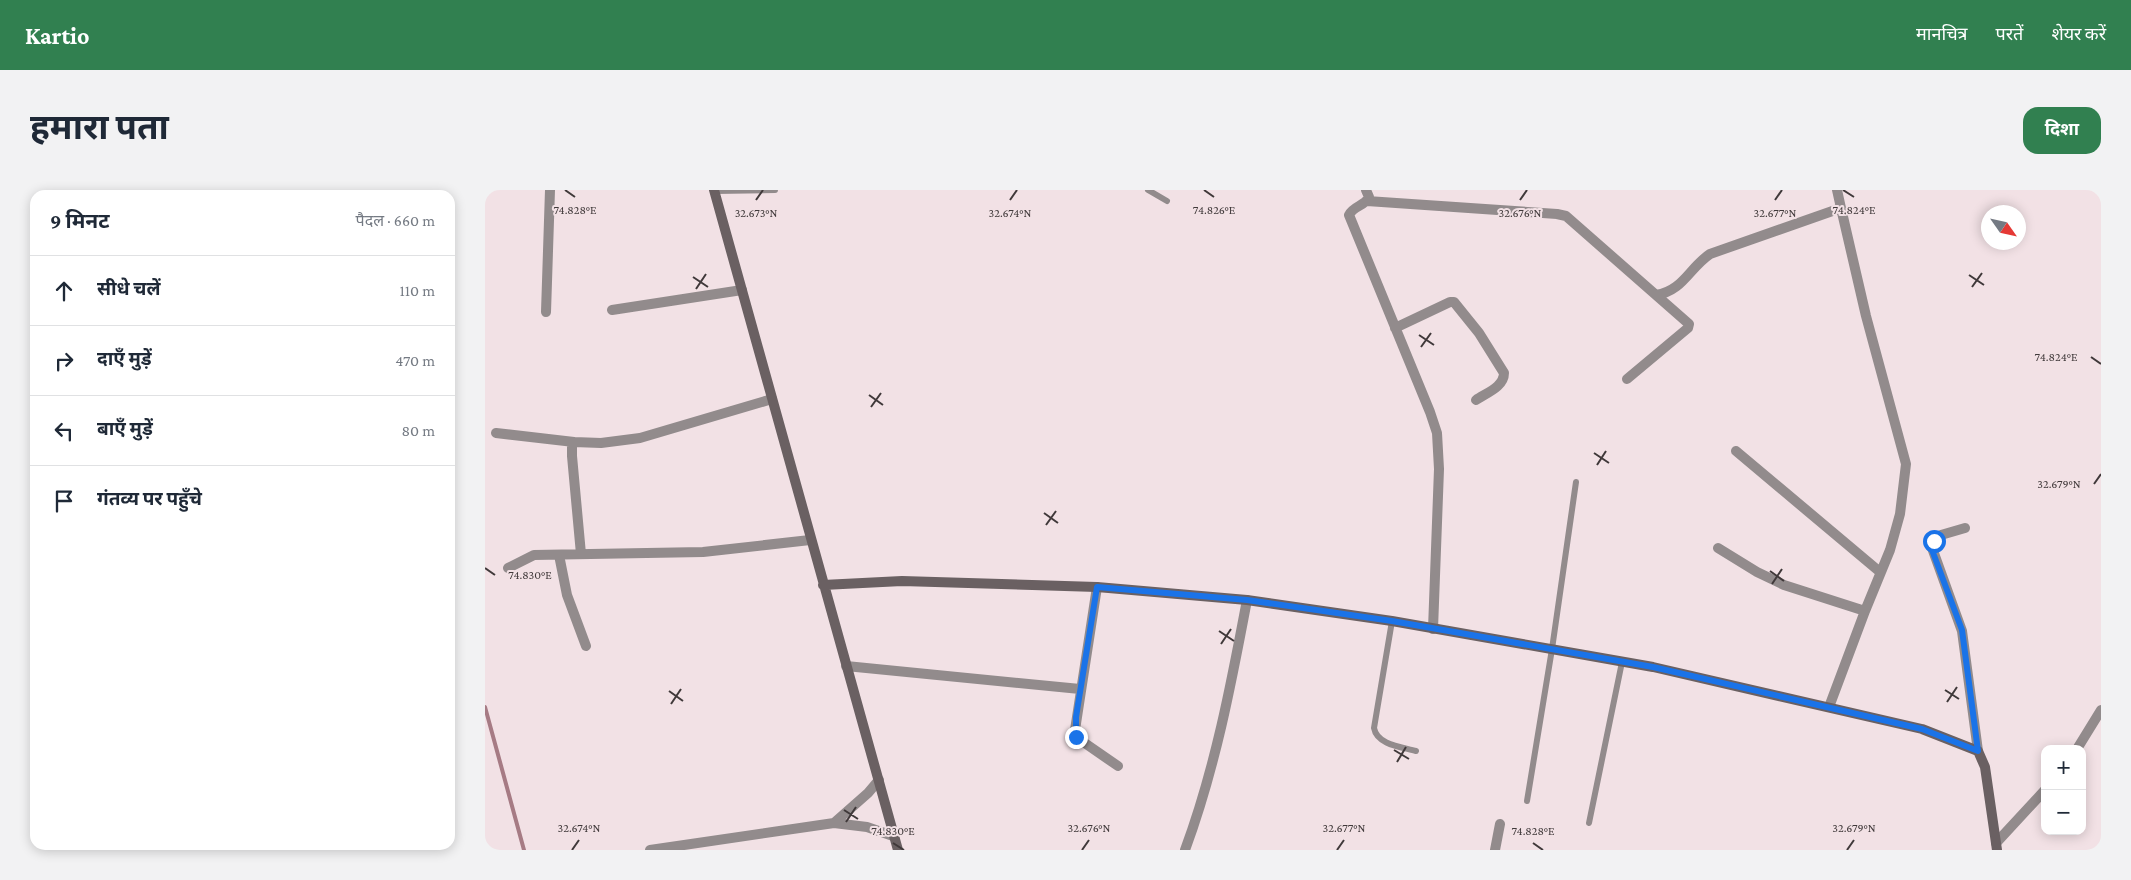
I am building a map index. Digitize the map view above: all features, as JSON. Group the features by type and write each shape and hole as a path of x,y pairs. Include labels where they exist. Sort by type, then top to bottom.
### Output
{"main road":[{"path":"714,191 898,850"},
{"path":"823,586 902,581 1097,587 1247,600 1392,621 1653,667 1922,729 1978,751 1985,766 1997,846"}],"street":[{"path":"546,312 550,190"},
{"path":"1829,707 1890,550 1900,514 1906,464 1867,316 1837,190"},
{"path":"1433,628 1439,469 1437,434 1349,215 1353,209 1367,195 1566,216 1689,324 1688,328 1627,379"},
{"path":"1657,295 1668,293 1677,288 1694,267 1710,254 1841,208"},
{"path":"612,310 742,290"},
{"path":"1395,328 1450,302 1454,302 1479,333 1504,373 1503,380 1499,385 1476,400"},
{"path":"496,433 574,442 601,443 640,438 772,399"},
{"path":"574,442 572,456 581,554"},
{"path":"1736,451 1880,572"},
{"path":"1965,528 1941,535 1931,545 1962,630 1978,751"},
{"path":"508,568 534,555 703,552 810,540"},
{"path":"1718,548 1757,572 1784,585 1865,611"},
{"path":"559,554 567,595 586,646"},
{"path":"1097,587 1075,723 1076,737 1118,766"},
{"path":"1185,850 1204,791 1225,713 1247,600"},
{"path":"847,666 1080,689"},
{"path":"2079,745 2101,710"},
{"path":"834,823 863,798 879,780"},
{"path":"1997,846 2041,795"},
{"path":"650,850 834,823 867,827 893,836"},
{"path":"1495,850 1500,824"}],"lane":[{"path":"714,191 775,190"},
{"path":"1147,190 1167,201"},
{"path":"1527,801 1552,649 1576,482"},
{"path":"1392,621 1374,728 1375,733 1381,740 1416,752"},
{"path":"1589,823 1622,662"}],"waterway":[{"path":"485,707 524,850"}],"route":[{"path":"1076,737 1076,717 1097,587 1247,600 1392,621 1653,667 1922,729 1978,751 1962,630 1932,550 1931,545 1934,541"}]}
